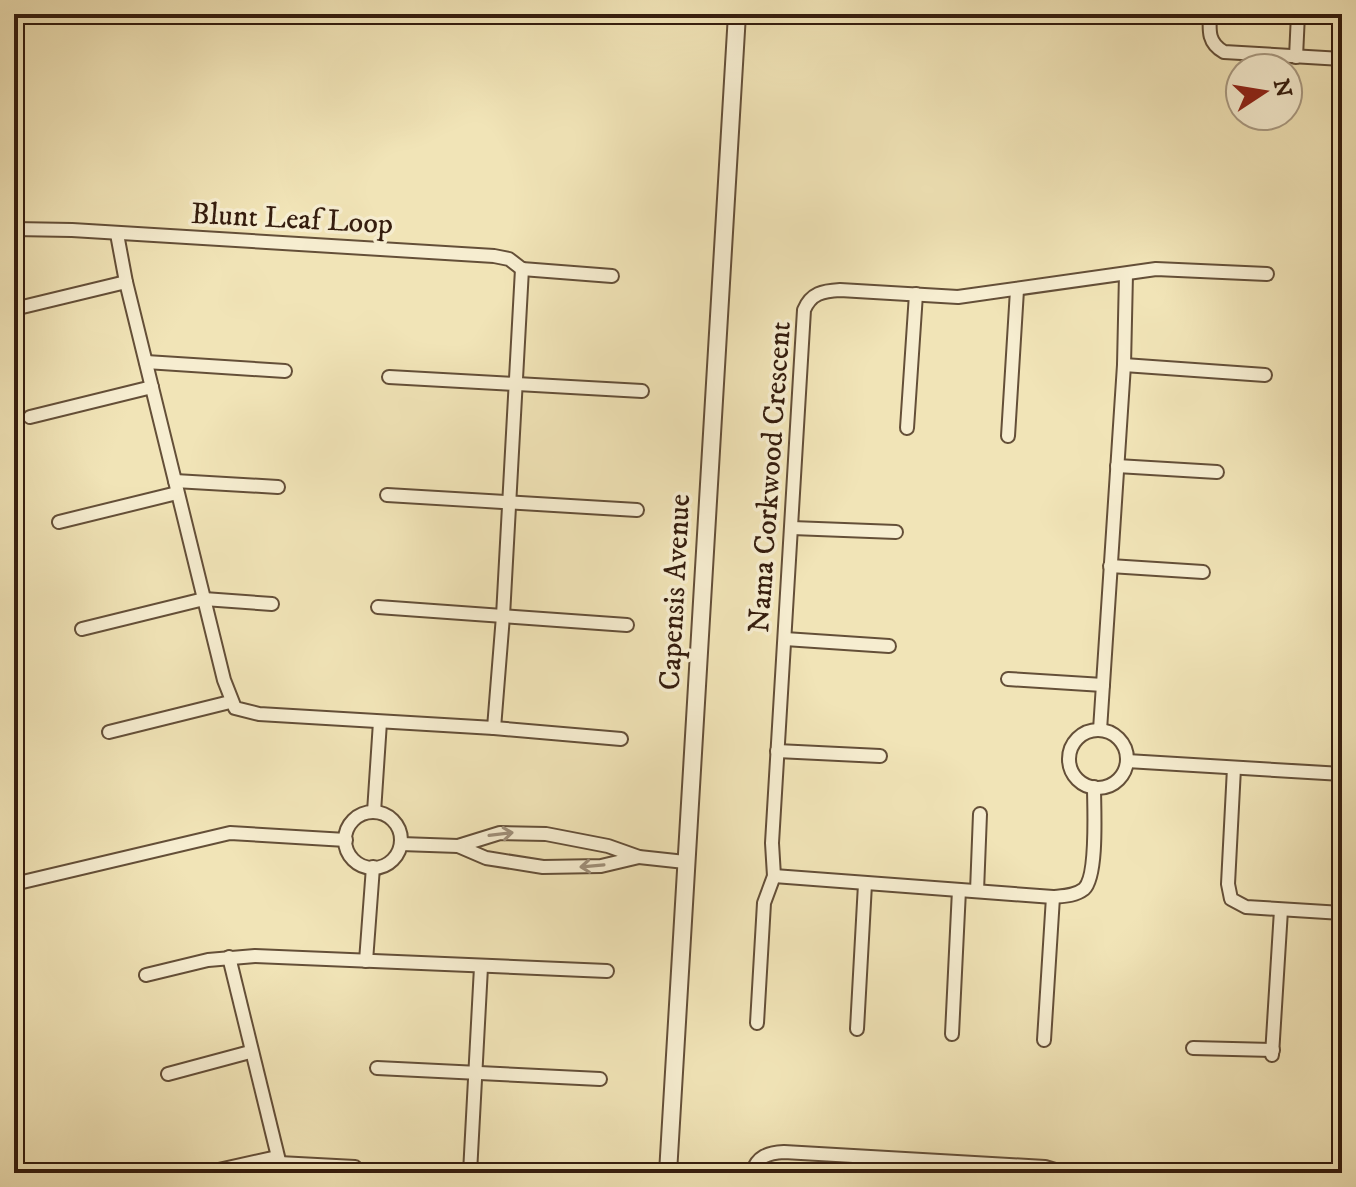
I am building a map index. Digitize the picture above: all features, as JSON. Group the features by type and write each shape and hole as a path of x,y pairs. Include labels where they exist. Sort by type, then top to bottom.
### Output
{"street":[{"name":"Capensis Avenue","path":"668,1173 737,14"},
{"path":"1210,14 1211,40 1215,47 1224,52"},
{"path":"1296,52 1298,14"},
{"path":"1304,57 1342,59"},
{"name":"Blunt Leaf Loop","path":"14,229 494,256 509,259 522,269 612,276"},
{"path":"117,234 176,487 230,702 235,708 248,713 621,739"},
{"path":"494,728 522,269"},
{"name":"Nama Corkwood Crescent","path":"757,1023 764,903 774,876 772,843 777,751 804,310 807,303 816,294 828,290 958,297 1156,269 1267,274"},
{"path":"1100,730 1124,365 1126,274"},
{"path":"14,309 126,282"},
{"path":"1008,436 1017,290"},
{"path":"907,428 916,294"},
{"path":"146,362 285,371"},
{"path":"1124,365 1265,375"},
{"path":"389,377 642,391"},
{"path":"30,417 152,387"},
{"path":"1117,466 1217,472"},
{"path":"59,522 176,487 278,487"},
{"path":"387,495 637,510"},
{"path":"792,528 896,532"},
{"path":"1110,566 1203,572"},
{"path":"82,629 204,599 272,604"},
{"path":"378,607 627,625"},
{"path":"785,639 889,646"},
{"path":"1008,679 1103,685"},
{"path":"109,732 230,702"},
{"path":"374,812 380,722"},
{"path":"1100,730 1117,736 1126,752 1127,761 1120,778 1104,787 1094,787 1085,785 1072,770 1070,751 1081,735 1100,730"},
{"path":"777,751 880,756"},
{"path":"1127,761 1342,774"},
{"path":"1234,768 1229,894 1239,904 1342,913"},
{"path":"774,876 1053,897 1076,894 1088,883 1091,873 1094,787"},
{"path":"374,812 389,816 399,828 401,844 391,861 373,867 357,862 351,856 346,840 354,820 374,812"},
{"path":"977,891 980,814"},
{"path":"17,883 230,833 346,840"},
{"path":"401,844 458,846 500,833 546,834 608,846 639,857 685,862"},
{"path":"458,846 486,858 543,867 601,866 639,857"},
{"path":"366,961 373,867"},
{"path":"857,1029 865,884"},
{"path":"952,1034 959,890"},
{"path":"1044,1040 1053,897"},
{"path":"1193,1048 1272,1052 1281,910"},
{"path":"229,957 279,1164"},
{"path":"146,975 229,957 607,971"},
{"path":"470,1173 481,967"},
{"path":"168,1074 250,1052"},
{"path":"377,1068 600,1079"},
{"path":"752,1173 762,1157 784,1152 1045,1167 1065,1173"},
{"path":"205,1173 279,1164 355,1167"}]}
